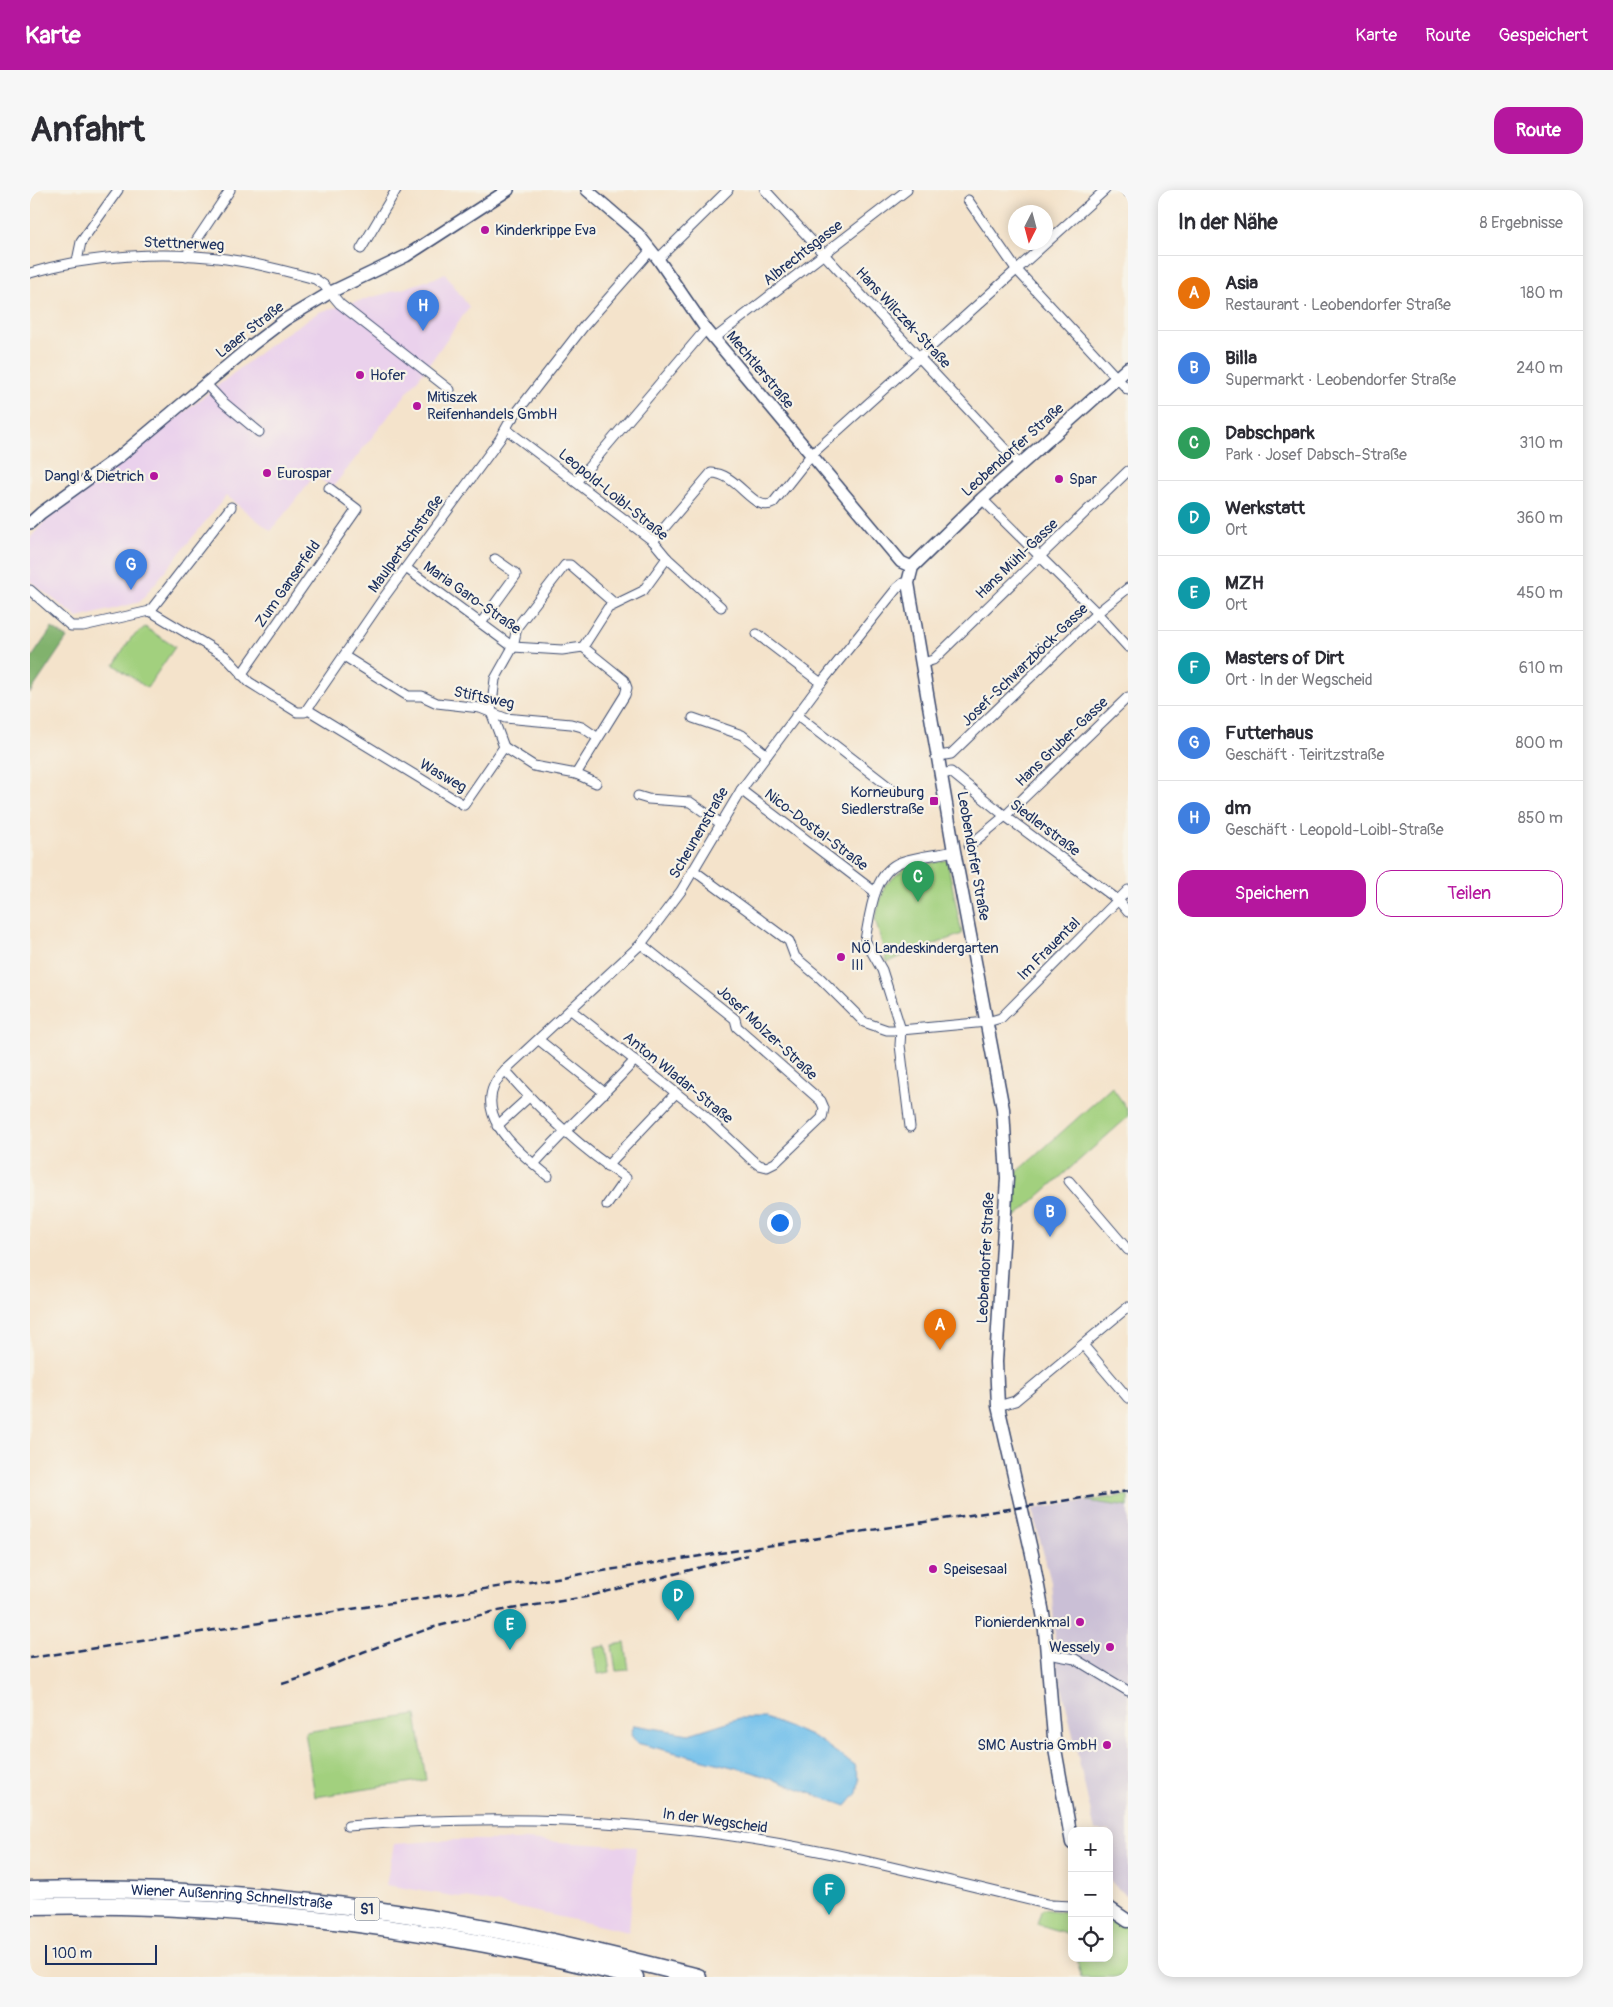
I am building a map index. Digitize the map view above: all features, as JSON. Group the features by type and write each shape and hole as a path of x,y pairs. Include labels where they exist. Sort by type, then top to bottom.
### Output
{"highway":[{"name":"Wiener Außenring Schnellstraße","path":"30,1890 188,1893 356,1908 506,1932 612,1955 698,1977"},
{"name":"Wiener Außenring Schnellstraße","path":"30,1906 161,1907 314,1918 465,1940 566,1960 636,1977"}],"main road":[{"name":"Leobendorfer Straße","path":"1069,1827 1055,1749 1044,1619 1032,1554 1001,1429 998,1406 996,1362 1006,1207 1007,1161 1003,1109 954,851 908,583 912,567 982,500 1128,368"},
{"path":"1113,1911 1128,1921"}],"street":[{"path":"77,261 81,242 118,190"},
{"path":"186,256 230,190"},
{"path":"361,250 396,190"},
{"name":"Laaer Straße","path":"30,523 120,456 267,333 296,312 331,292 406,256 508,190"},
{"name":"Mechtlerstraße","path":"587,190 623,220 654,254 706,329 901,562 912,567"},
{"name":"Maulpertschstraße","path":"308,710 510,421 584,326 654,254 676,241 728,190"},
{"name":"Hans Wilczek-Straße","path":"765,190 1020,465"},
{"name":"Albrechtsgasse","path":"715,338 907,190"},
{"path":"653,541 709,474 718,473 727,476 760,505 767,506 773,503 811,455 1016,268 1105,190"},
{"path":"968,200 1016,268 1128,390"},
{"name":"Stettnerweg","path":"30,273 77,261 124,256 186,256 245,262 306,276 315,279 331,292"},
{"path":"331,292 340,304 450,390"},
{"path":"576,482 706,329"},
{"path":"206,384 223,402 259,432"},
{"name":"Leopold-Loibl-Straße","path":"506,429 653,541 667,558 720,607"},
{"name":"Hans Mühl-Gasse","path":"923,663 933,660 1128,471"},
{"name":"Zum Ganserfeld","path":"241,675 357,509 329,488"},
{"path":"982,500 1097,613 1128,647"},
{"path":"30,590 71,626 83,626 150,611 231,508"},
{"path":"576,774 626,695 628,688 624,680 583,647 608,608 643,591 667,558"},
{"path":"481,623 516,575 495,559"},
{"path":"596,783 576,774 534,766 504,747 490,712 495,679 513,647 517,627 565,564 570,565 615,604"},
{"name":"Maria Garo-Straße","path":"406,568 513,647 562,650 583,647"},
{"name":"Scheunenstraße","path":"497,1126 491,1102 495,1083 505,1070 641,944 681,891 740,790 796,715 897,588 903,583 908,583"},
{"name":"Josef-Schwarzböck-Gasse","path":"939,756 952,754 1097,613 1128,588"},
{"path":"150,611 226,656 249,682 297,712 302,713 308,710"},
{"path":"757,634 821,683"},
{"name":"Stiftsweg","path":"344,656 403,694 422,696 437,703 480,708 505,718 571,724 582,727 598,738"},
{"name":"Hans Gruber-Gasse","path":"969,846 1005,816 1128,697"},
{"name":"Wasweg","path":"308,710 464,805 504,747"},
{"path":"796,715 893,790"},
{"path":"693,718 742,735 767,755"},
{"name":"Siedlerstraße","path":"942,774 951,772 1005,816 1118,900 1128,912"},
{"name":"Nico-Dostal-Straße","path":"740,790 875,892"},
{"path":"638,796 648,799 690,802 720,823"},
{"path":"910,1127 900,1045 901,1030 882,970 865,940 875,892 887,872 900,862 954,851"},
{"path":"693,870 788,941 795,957 820,978 864,1022 887,1030 987,1022"},
{"name":"Im Frauental","path":"987,1022 1004,1015 1128,890"},
{"name":"Josef Molzer-Straße","path":"641,944 735,1019 737,1027 821,1101 824,1108 822,1118 775,1163 767,1167"},
{"name":"Anton Wladar-Straße","path":"571,1010 704,1115 752,1160 759,1165 767,1167"},
{"path":"539,1040 605,1093"},
{"path":"534,1164 563,1131 605,1093 636,1060"},
{"path":"505,1070 563,1131 626,1178 607,1205"},
{"path":"608,1166 676,1093"},
{"path":"529,1097 497,1126 510,1142 548,1176"},
{"path":"1069,1181 1128,1250"},
{"path":"998,1406 1015,1401 1128,1307"},
{"path":"1083,1345 1128,1398"},
{"path":"1048,1654 1075,1659 1128,1691"},
{"name":"In der Wegscheid","path":"348,1826 461,1819 613,1822 692,1831 797,1847 1051,1905 1068,1906"}],"shaded area":[{"path":"445,273 469,307 428,366 332,488 315,475 271,531 226,496 140,602 78,618 30,581 30,538 46,520 276,340 319,312 405,288"},
{"path":"1087,1501 1128,1507 1128,1896 1113,1884 1113,1827 1094,1827 1057,1665 1051,1582 1032,1509"},
{"path":"450,1840 526,1840 636,1847 629,1932 496,1903 386,1885 394,1844"}],"green space":[{"path":"145,627 175,647 147,688 114,665 131,638"},
{"path":"52,628 67,638 30,693 30,660"},
{"path":"947,860 962,934 887,962 875,919 885,885 905,868"},
{"path":"1112,1087 1128,1110 1128,1117 1014,1218 1015,1174"},
{"path":"1128,1495 1128,1507 1087,1501"},
{"path":"625,1643 629,1670 616,1671 612,1645"},
{"path":"606,1646 610,1672 598,1674 594,1648"},
{"path":"416,1715 426,1780 315,1797 305,1732"},
{"path":"1043,1909 1068,1912 1068,1934 1037,1924"},
{"path":"1113,1917 1128,1926 1127,1977 1081,1977 1078,1962 1113,1962"}],"water":[{"path":"740,1718 765,1718 816,1738 854,1765 859,1780 857,1793 846,1806 752,1772 637,1743 631,1735 634,1725 689,1734"}],"railway":[{"path":"30,1658 1128,1491"},
{"path":"282,1684 308,1676 363,1652 431,1628 492,1612 586,1597 748,1555"}],"place":[{"name":"Kinderkrippe Eva","path":"485,230"},
{"name":"dm","path":"423,331"},
{"name":"Hofer","path":"360,375"},
{"name":"Mitiszek Reifenhandels GmbH","path":"417,406"},
{"name":"Eurospar","path":"267,473"},
{"name":"Dangl & Dietrich","path":"154,476"},
{"name":"Spar","path":"1059,479"},
{"name":"Futterhaus","path":"131,590"},
{"name":"Korneuburg Siedlerstraße","path":"934,801"},
{"name":"Dabschpark","path":"918,902"},
{"name":"NÖ Landeskindergarten III","path":"841,957"},
{"name":"Billa","path":"1050,1237"},
{"name":"Asia","path":"940,1350"},
{"name":"Speisesaal","path":"933,1569"},
{"name":"Werkstatt","path":"678,1621"},
{"name":"Pionierdenkmal","path":"1080,1622"},
{"name":"Wessely","path":"1110,1647"},
{"name":"MZH","path":"510,1650"},
{"name":"SMC Austria GmbH","path":"1107,1745"},
{"name":"Masters of Dirt","path":"829,1915"}]}
